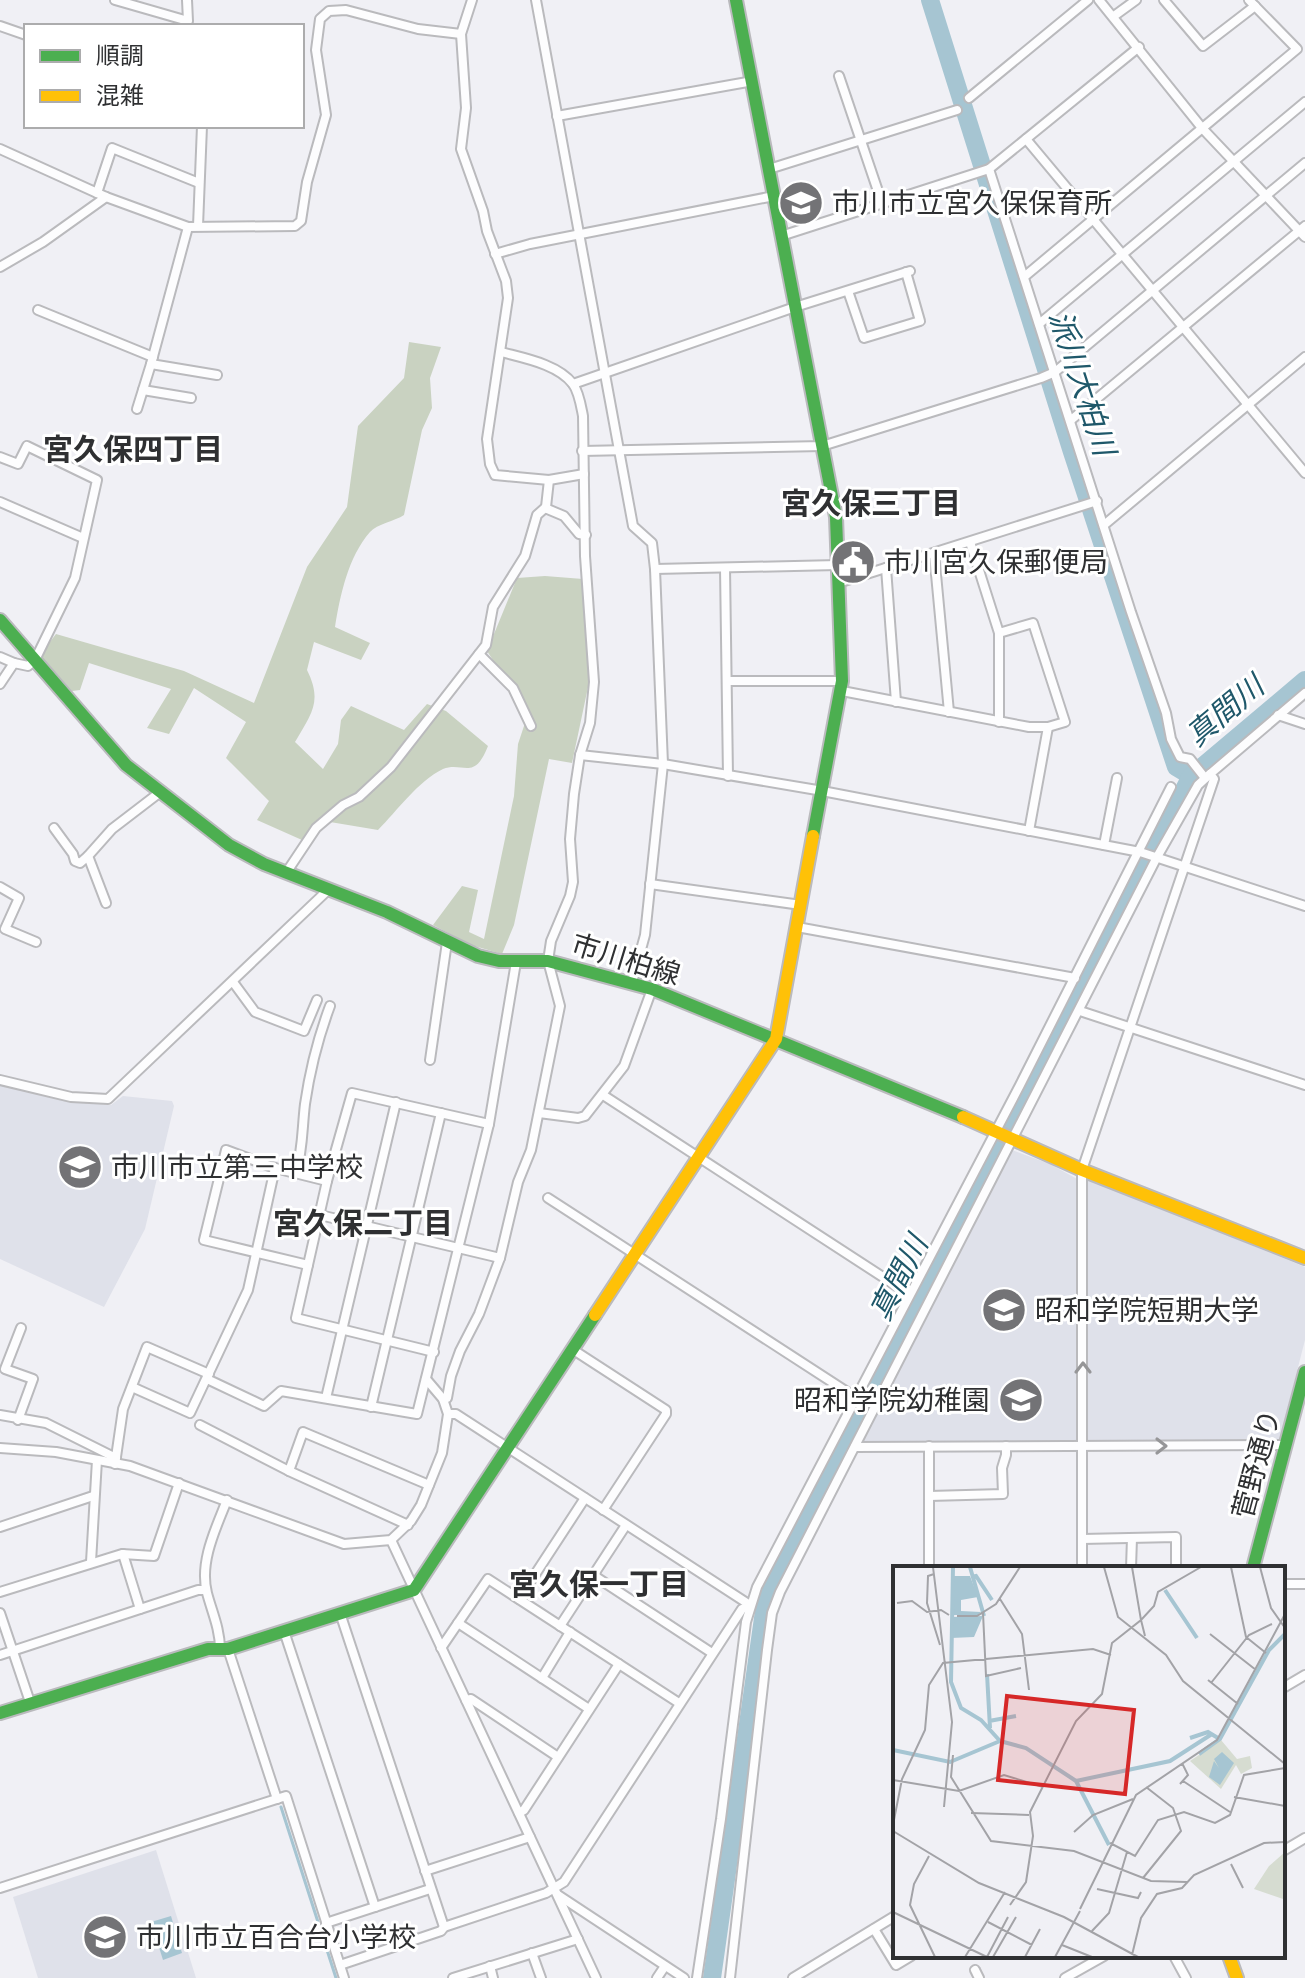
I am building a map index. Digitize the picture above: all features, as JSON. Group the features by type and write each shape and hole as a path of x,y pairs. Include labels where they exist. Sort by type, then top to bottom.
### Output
{"street":[{"path":"115,0 188,23 187,0"},
{"path":"329,11 330,0"},
{"path":"472,0 461,34 466,108 461,149 506,281 508,298 487,439 490,464 495,475 549,480 584,474"},
{"path":"536,0 633,526 652,543 655,569 663,764 645,935 632,982"},
{"path":"0,1713 208,1649 224,1649 414,1590 776,1039 842,686 838,565 836,517 736,0"},
{"path":"969,98 1088,0"},
{"path":"1071,420 1303,231 1202,128 1099,0"},
{"path":"1114,16 1136,0"},
{"path":"1024,277 1297,49 1252,3 1203,46 1164,0"},
{"path":"0,149 101,195 193,226 295,226 301,221 307,182 326,115 316,50 320,19 329,11 346,10 418,29 461,34"},
{"path":"0,26 24,34"},
{"path":"781,236 989,169 1139,47"},
{"path":"839,76 882,203"},
{"path":"557,116 753,81"},
{"path":"1039,324 1305,102"},
{"path":"769,169 957,110"},
{"path":"137,409 193,226 202,128"},
{"path":"1026,139 1305,473"},
{"path":"0,267 43,242 101,195 112,148 199,183"},
{"path":"582,451 822,446 1041,378 1055,372 1305,163"},
{"path":"989,169 1166,713 1171,739 1180,757 1190,759 1214,779 1082,1170 1082,1566"},
{"path":"495,254 579,234 774,196"},
{"path":"573,384 795,307 908,272 920,321 864,338 848,291"},
{"path":"38,310 152,360 217,375"},
{"path":"443,1399 447,1398 460,1351 479,1314 500,1258 539,1113 560,1006 548,961 551,941 573,882 570,839 580,755 590,723 594,682 582,451 583,416 573,384 558,372 501,352"},
{"path":"1104,525 1305,357"},
{"path":"143,390 191,398"},
{"path":"0,457 18,464 27,446 97,480 75,578 35,660 28,666 0,657"},
{"path":"286,873 316,828 343,805 359,797 391,767 486,645 493,607 525,556 537,515 545,508 549,480"},
{"path":"838,583 1097,501"},
{"path":"0,502 83,538"},
{"path":"545,508 564,516 579,534 586,535"},
{"path":"970,542 999,633 999,722"},
{"path":"934,553 949,712"},
{"path":"655,569 838,565"},
{"path":"725,568 728,776"},
{"path":"886,568 896,702"},
{"name":"市川柏線","path":"0,620 126,765 229,845 286,873 387,912 489,959 548,961 652,989 923,1099 1082,1170 1305,1258"},
{"path":"727,681 842,686 896,702 999,722 1048,727 1065,722 1033,623 999,633"},
{"path":"479,654 513,688 531,726"},
{"path":"0,684 14,663"},
{"path":"730,1978 772,1613 780,1592 1157,857 1198,785 1305,693"},
{"path":"1278,715 1305,724"},
{"path":"1029,831 1048,727"},
{"path":"580,755 663,764 824,791 1140,852 1305,906"},
{"path":"1104,845 1117,778"},
{"path":"697,1978 750,1605 1171,787"},
{"path":"54,828 75,861 80,863 112,829 159,793"},
{"path":"88,856 106,903"},
{"path":"650,884 801,905"},
{"path":"0,887 19,898 5,929 36,942"},
{"path":"0,1080 71,1097 108,1099 329,889"},
{"path":"797,927 1075,978"},
{"path":"430,1060 447,942"},
{"path":"116,1461 123,1409 147,1347 264,1406 281,1391 417,1414 489,1124 516,962"},
{"path":"233,982 255,1012 304,1031 317,1000"},
{"path":"539,1113 578,1118 585,1116 624,1066 652,989"},
{"path":"296,1173 304,1148 305,1107 314,1052 330,1006"},
{"path":"1080,1011 1305,1085"},
{"path":"434,1352 296,1318 327,1181 352,1093 489,1124"},
{"path":"603,1095 909,1294"},
{"path":"326,1398 396,1102"},
{"path":"371,1407 441,1113"},
{"path":"308,1265 204,1240 226,1150 275,1168 327,1181"},
{"path":"132,1387 190,1413 248,1290 275,1168"},
{"path":"548,1198 855,1397"},
{"path":"320,1215 500,1258"},
{"path":"18,1420 33,1379 5,1369 21,1328"},
{"path":"572,1349 666,1410 603,1510"},
{"name":"菅野通り","path":"1254,1566 1301,1401 1305,1372"},
{"path":"0,1415 46,1423 116,1461 227,1500 323,1539 344,1544 391,1540 408,1525 429,1485 442,1453 448,1414 443,1399 426,1379"},
{"path":"1301,1401 1305,1411"},
{"path":"448,1414 456,1414 750,1605"},
{"path":"200,1425 289,1471 408,1525"},
{"path":"289,1471 303,1432 429,1485"},
{"path":"855,1447 1286,1445"},
{"path":"929,1446 929,1566"},
{"path":"929,1496 1003,1494 1002,1468 1006,1446"},
{"path":"0,1448 116,1461"},
{"path":"91,1562 97,1460"},
{"path":"0,1592 123,1554 154,1556 179,1483"},
{"path":"0,1527 93,1496"},
{"path":"519,1599 585,1498"},
{"path":"227,1500 210,1545 205,1570 206,1590 277,1799"},
{"path":"560,1626 626,1525"},
{"path":"1082,1539 1176,1537 1176,1566"},
{"path":"1131,1566 1132,1538"},
{"path":"391,1540 596,1978"},
{"path":"123,1554 140,1609"},
{"path":"593,1575 712,1653"},
{"path":"441,1648 488,1579 679,1703"},
{"path":"0,1655 198,1590 206,1590"},
{"path":"340,1965 441,1931 444,1927 556,1892 712,1653 742,1609 750,1605"},
{"path":"0,1613 31,1705"},
{"path":"340,1613 444,1927"},
{"path":"458,1623 589,1709"},
{"path":"284,1631 375,1907"},
{"path":"542,1678 570,1632"},
{"path":"519,1813 524,1810 619,1664"},
{"path":"1285,1687 1305,1675"},
{"path":"466,1700 471,1699 558,1757"},
{"path":"0,1888 286,1796 344,1978"},
{"path":"425,1871 530,1837"},
{"path":"1285,1850 1305,1838"},
{"path":"326,1923 430,1889"},
{"path":"556,1892 684,1978"},
{"path":"793,1978 893,1919"},
{"path":"874,1929 896,1965 908,1958"},
{"path":"453,1978 578,1939"},
{"path":"532,1953 541,1978"},
{"path":"1071,1977 1101,1958"},
{"path":"1175,1958 1186,1978"},
{"path":"1230,1958 1237,1978"},
{"path":"490,1966 493,1978"},
{"path":"657,1978 665,1966"}],"shaded area":[{"name":"市川市立第三中学校","path":"0,1084 69,1101 111,1105 123,1096 172,1101 174,1106 145,1229 104,1307 0,1259"},
{"name":"昭和学院短期大学","path":"1012,1150 1050,1164 1079,1180 1077,1443 861,1444"},
{"path":"1088,1178 1305,1267 1305,1340 1279,1442 1088,1442 1085,1183"},
{"name":"市川市立百合台小学校","path":"156,1850 196,1978 38,1978 13,1897"}],"green space":[{"path":"409,342 441,347 430,378 432,408 422,430 404,515 373,529 362,542 346,577 335,627 370,643 361,660 314,642 307,670 314,691 313,708 295,742 323,769 338,744 341,720 351,706 404,730 427,704 446,711 488,746 473,767 450,767 434,774 378,830 318,820 302,840 257,820 269,801 226,758 246,722 194,688 169,734 147,728 171,689 89,663 80,690 72,691 40,655 56,634 184,671 254,703 307,567 347,507 358,426 404,378"},
{"path":"545,576 583,579 591,673 572,763 549,759 514,925 502,954 471,945 433,925 462,886 478,890 469,932 484,939 514,796 518,744 528,714 487,651 517,578"}],"water":[{"path":"171,1916 182,1953 163,1960 151,1922"}],"waterway":[{"name":"派川大柏川","path":"930,0 1072,452 1176,767 1191,776"},
{"name":"真間川","path":"712,1978 766,1597 1191,776 1305,680"},
{"path":"281,1807 336,1978"}],"traffic: fast":[{"path":"736,0 836,517 842,681 813,836"},
{"path":"0,620 126,765 229,845 264,864 387,912 478,956 499,961 548,961 652,989 963,1117"},
{"path":"0,1713 208,1649 228,1649 414,1590 595,1315"},
{"path":"1254,1566 1305,1372"}],"traffic: slow":[{"path":"595,1315 776,1039 813,836"},
{"path":"963,1117 1082,1170 1305,1258"},
{"path":"1230,1958 1237,1978"}],"place":[{"name":"市川市立宮久保保育所","path":"801,203"},
{"name":"市川宮久保郵便局","path":"853,562"},
{"name":"市川市立第三中学校","path":"80,1167"},
{"name":"昭和学院短期大学","path":"1004,1310"},
{"name":"昭和学院幼稚園","path":"1021,1400"},
{"name":"市川市立百合台小学校","path":"105,1937"}],"district":[{"name":"宮久保四丁目","path":"133,450"},
{"name":"宮久保三丁目","path":"871,504"},
{"name":"宮久保二丁目","path":"363,1224"},
{"name":"宮久保一丁目","path":"599,1585"}]}
